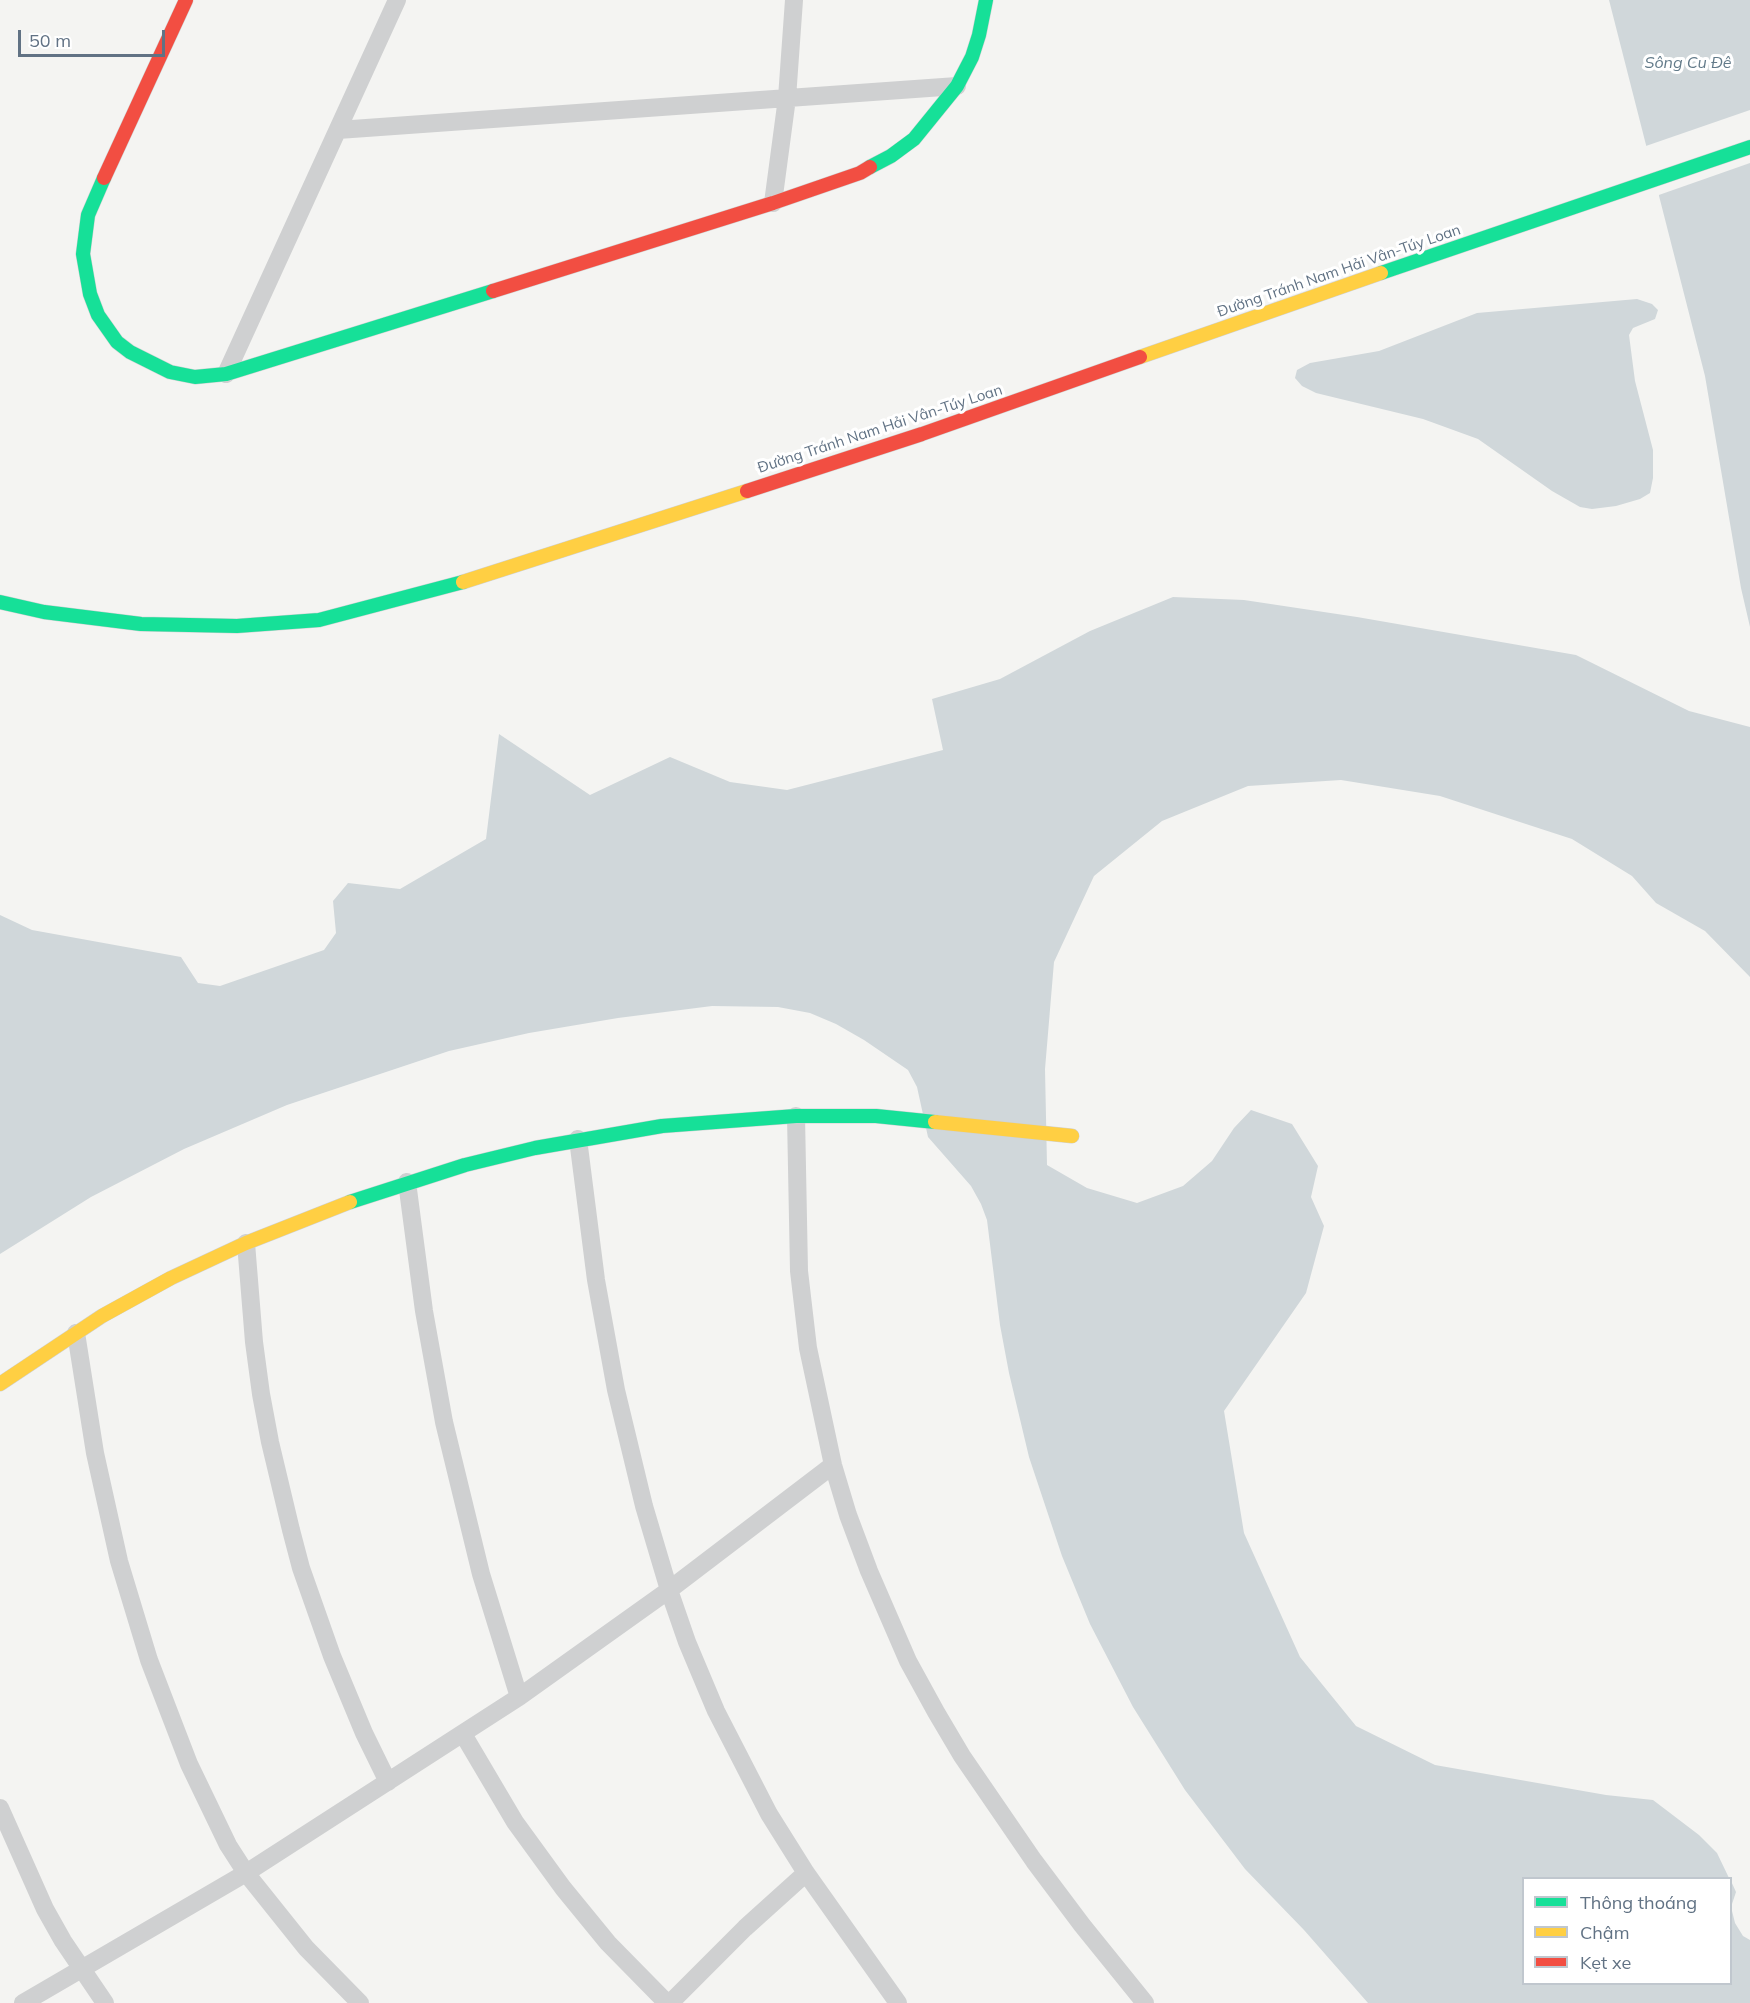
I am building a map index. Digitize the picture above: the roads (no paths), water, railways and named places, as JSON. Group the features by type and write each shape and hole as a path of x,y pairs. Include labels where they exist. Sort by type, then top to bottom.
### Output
{"main road":[{"path":"186,0 96,195 88,215 83,254 90,294 98,315 117,342 143,360 170,372 195,377 226,374 860,173 891,156 927,126 957,86 979,35 986,0"},
{"name":"Đường Tránh Nam Hải Vân-Túy Loan","path":"0,602 44,612 141,624 237,626 319,620 427,593 570,549 922,434 1750,147"},
{"path":"0,1384 76,1333 153,1288 246,1243 324,1211 407,1182 474,1163 578,1139 674,1125 796,1116 855,1115 898,1118 1072,1136"}],"street":[{"path":"226,374 397,0"},
{"path":"773,202 787,98 794,0"},
{"path":"338,130 957,86"},
{"path":"796,1116 796,1220 804,1319 818,1399 833,1465 848,1515 879,1597 936,1712 988,1796 1082,1925 1145,2003"},
{"path":"578,1139 590,1241 607,1344 644,1506 669,1590 702,1678 733,1746 770,1814 806,1874 898,2003"},
{"path":"407,1182 424,1311 449,1442 481,1574 519,1697"},
{"path":"246,1243 254,1342 261,1394 288,1520 332,1656 360,1724 388,1782"},
{"path":"76,1333 101,1487 119,1561 133,1612 189,1764 228,1845 246,1873 306,1948 360,2003"},
{"path":"23,2003 246,1873 519,1697 669,1590 833,1465"},
{"path":"463,1734 515,1822 563,1888 609,1943 669,2003 745,1928 806,1874"},
{"path":"0,1809 45,1909 81,1970 105,2003"}],"water":[{"name":"Sông Cu Đê","path":"1609,0 1750,0 1750,627 1741,588 1705,376"},
{"path":"1637,299 1652,304 1658,310 1655,319 1633,328 1629,335 1635,381 1653,450 1653,478 1650,493 1640,499 1616,506 1592,509 1580,507 1552,491 1478,439 1423,419 1316,393 1302,386 1295,378 1297,370 1310,363 1379,351 1477,313"},
{"path":"1173,597 1244,600 1576,655 1689,711 1750,727 1750,977 1705,931 1656,903 1632,876 1572,839 1440,796 1341,780 1248,786 1162,821 1094,876 1054,962 1045,1069 1047,1165 1087,1188 1137,1203 1183,1186 1212,1161 1234,1128 1251,1110 1292,1124 1318,1166 1311,1197 1324,1226 1306,1293 1224,1411 1244,1533 1300,1657 1356,1726 1435,1765 1606,1795 1653,1800 1699,1835 1717,1853 1729,1877 1522,1877 1522,1985 1732,1985 1732,1911 1735,1923 1743,1936 1750,1940 1750,2003 1368,2003 1304,1930 1245,1869 1185,1790 1133,1707 1090,1624 1062,1556 1029,1457 1009,1373 1000,1325 987,1220 981,1204 971,1186 928,1137 917,1087 908,1070 836,1024 810,1013 778,1007 712,1006 618,1018 529,1033 449,1051 287,1105 184,1149 91,1197 0,1254 0,915 32,930 181,957 198,983 220,986 324,950 336,933 333,901 348,883 400,889 486,839 499,734 590,795 670,757 730,782 787,790 943,750 932,699 1000,679 1090,631"},
{"path":"1732,1883 1736,1892 1732,1904"}]}
